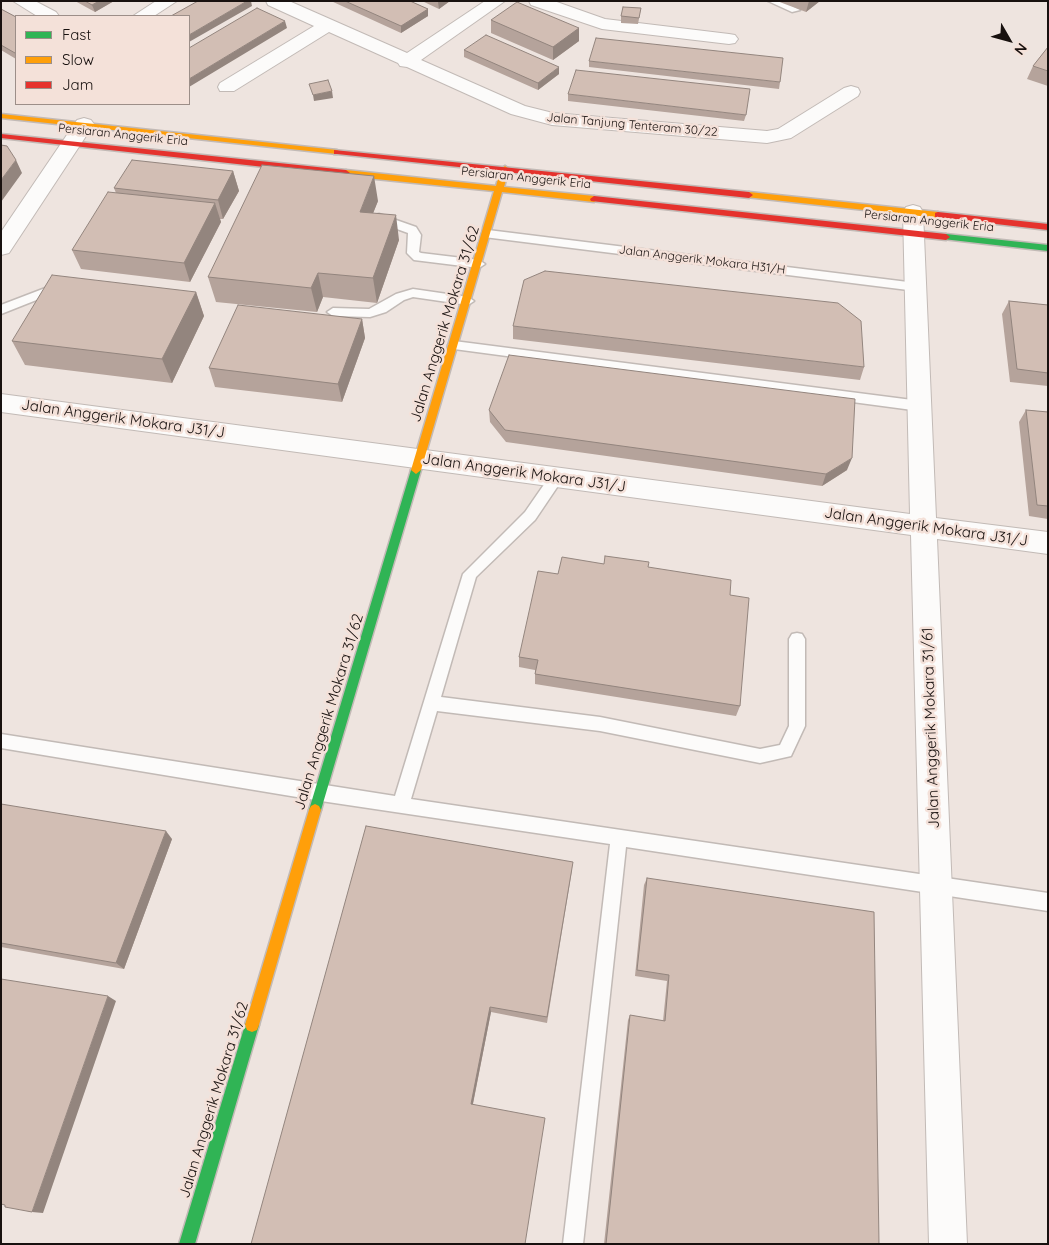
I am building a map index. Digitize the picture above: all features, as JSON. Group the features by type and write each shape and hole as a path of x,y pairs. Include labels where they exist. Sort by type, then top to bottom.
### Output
{"street":[{"path":"21,1 48,15"},
{"path":"144,15 168,1"},
{"name":"Jalan Tanjung Tenteram 30/22","path":"274,1 406,62 533,116 552,119 767,137 784,134 851,92"},
{"path":"406,62 497,1"},
{"path":"537,1 602,24 729,39"},
{"path":"227,87 326,26"},
{"name":"Persiaran Anggerik Eria","path":"1,116 505,169 914,223 1048,248"},
{"path":"1,248 84,124"},
{"name":"Persiaran Anggerik Eria","path":"1,136 501,189 914,223 1048,227"},
{"name":"Jalan Anggerik Mokara 31/62","path":"187,1244 488,234 505,169"},
{"name":"Jalan Anggerik Mokara 31/61","path":"914,223 948,1244"},
{"name":"Jalan Anggerik Mokara J31/J","path":"1,403 1048,543"}],"lane":[{"path":"773,1 795,10"},
{"path":"375,217 412,230 415,235 413,252 418,257 479,264"},
{"name":"Jalan Anggerik Mokara H31/H","path":"488,234 916,287"},
{"path":"1,310 48,291 77,295"},
{"path":"333,312 370,313 382,309 400,297 413,293 468,301"},
{"path":"454,345 920,406"},
{"path":"401,805 470,574 530,516 556,477"},
{"path":"430,703 600,724 760,756 785,751 797,726 797,640"},
{"path":"1,741 321,793 936,883 1048,902"},
{"path":"573,1244 619,837"}],"building":[{"path":"85,1 99,1 92,5"},
{"path":"198,1 247,1 190,34 190,15 173,15"},
{"path":"345,1 410,1 428,9 401,26"},
{"path":"517,2 579,28 553,47 491,20"},
{"path":"623,7 641,8 639,18 621,16"},
{"path":"257,8 285,21 190,78 190,47"},
{"path":"1,9 15,16 15,53 1,45"},
{"path":"486,35 559,67 538,83 464,50"},
{"path":"596,38 783,58 780,82 589,61"},
{"path":"1048,47 1048,71 1033,66"},
{"path":"576,70 750,89 746,115 568,94"},
{"path":"328,80 332,91 313,95 309,84"},
{"path":"1,145 7,146 16,160 1,180"},
{"path":"132,160 233,171 218,200 114,188"},
{"path":"262,165 374,176 360,212 396,215 373,278 318,273 311,288 208,277"},
{"path":"108,192 215,203 184,263 72,250"},
{"path":"545,271 838,303 861,321 864,367 513,326 524,280"},
{"path":"52,275 196,292 162,359 12,341"},
{"path":"1009,301 1048,305 1048,373 1017,369"},
{"path":"238,305 362,319 338,384 209,368"},
{"path":"509,355 855,399 852,458 826,474 505,430 489,410"},
{"path":"1026,410 1048,412 1048,506 1037,505"},
{"path":"605,556 649,562 648,567 731,580 730,595 749,598 740,706 535,674 538,660 519,657 538,571 558,574 562,557 604,564"},
{"path":"1,804 166,831 116,963 1,943"},
{"path":"366,826 573,862 547,1017 490,1007 471,1104 545,1118 525,1244 251,1244"},
{"path":"647,878 874,912 879,1244 606,1244 630,1015 665,1021 669,975 637,970"},
{"path":"1,979 108,996 32,1212 5,1207 5,1205 1,1204"}],"traffic: fast":[{"path":"946,237 1048,248"},
{"path":"315,810 416,470"},
{"path":"187,1244 252,1025"}],"traffic: slow":[{"path":"1,116 337,152"},
{"path":"416,470 505,169"},
{"path":"346,173 594,199"},
{"path":"749,195 938,215"},
{"path":"252,1025 315,810"}],"traffic: jam":[{"path":"1,136 346,173"},
{"path":"337,152 749,195"},
{"path":"594,199 946,237"},
{"path":"938,215 1048,227"}]}
